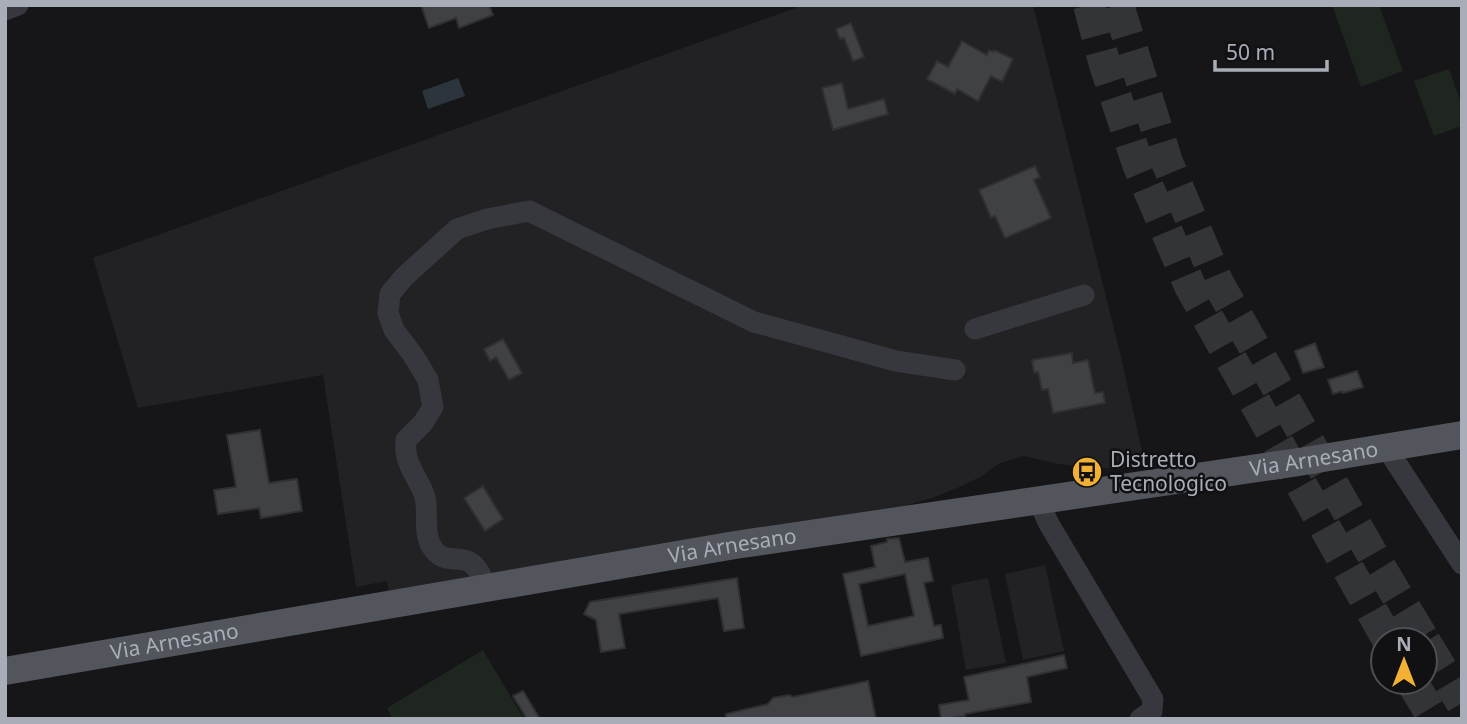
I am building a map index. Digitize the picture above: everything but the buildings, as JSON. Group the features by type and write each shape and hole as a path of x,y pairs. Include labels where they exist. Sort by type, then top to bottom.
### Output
{"main road":[{"name":"Via Arnesano","path":"5,671 735,545 1462,435"}],"street":[{"path":"5,10 18,5"},
{"path":"486,588 474,563 464,558 449,558 436,553 428,540 425,497 407,457 406,440 423,423 433,407 428,380 394,330 388,313 390,294 404,277 457,229 487,219 529,211 754,322 896,361 955,370"},
{"path":"975,329 1084,295"},
{"path":"1386,447 1462,564"},
{"path":"1038,500 1049,524 1153,699 1151,716"}],"shaded area":[{"path":"804,5 1033,5 1145,464 1126,468 1098,468 1058,464 1024,456 1000,463 957,488 894,509 390,598 387,581 356,587 323,375 138,408 93,258"},
{"path":"1332,5 1379,5 1403,71 1361,87"},
{"path":"1449,69 1462,105 1462,126 1434,136 1414,81"},
{"path":"458,78 465,96 428,109 422,91"},
{"path":"1045,565 1064,651 1023,660 1005,574"},
{"path":"988,578 1006,663 966,670 951,585"},
{"path":"483,650 524,719 393,719 387,708"}],"tunnel":[{"path":"1089,5 1105,65 1138,164 1190,286 1380,626"},
{"path":"1118,5 1167,162 1218,283 1416,626"},
{"path":"1439,665 1462,703"},
{"path":"1420,696 1434,719"}],"place":[{"name":"Distretto Tecnologico","path":"1087,472"}]}
